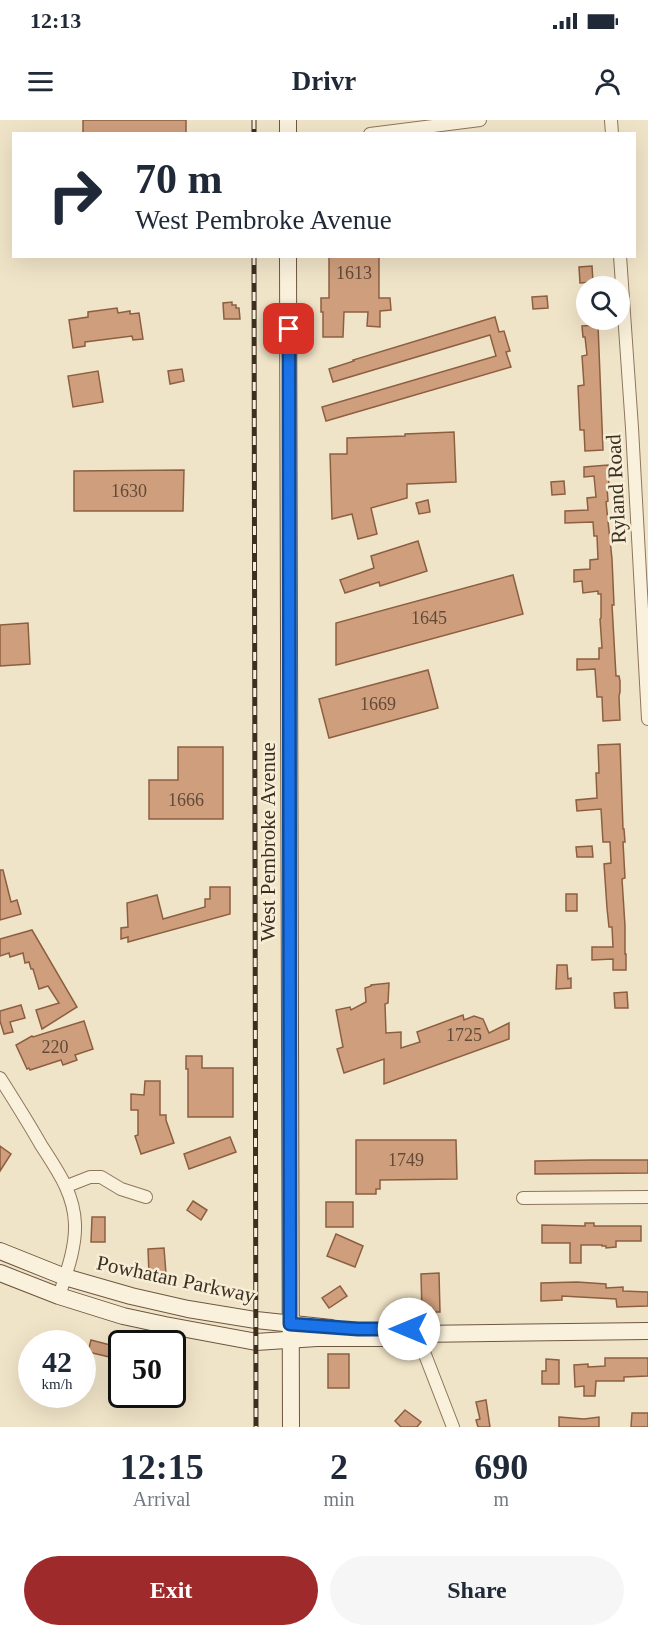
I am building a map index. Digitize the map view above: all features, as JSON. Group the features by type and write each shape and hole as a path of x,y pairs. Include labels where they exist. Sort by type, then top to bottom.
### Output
{"main road":[{"name":"West Pembroke Avenue","path":"288,258 291,1427"},
{"name":"Powhatan Parkway","path":"0,1251 65,1277 131,1296 256,1320 290,1332 317,1338 407,1338 417,1334 648,1331"},
{"name":"Powhatan Parkway","path":"0,1274 123,1316 172,1327 256,1342 290,1332"}],"street":[{"path":"386,132 480,120"},
{"name":"Ryland Road","path":"621,258 648,719"},
{"path":"0,1078 67,1186 75,1224 74,1239 59,1296"},
{"path":"67,1186 90,1177 100,1177 121,1189 146,1197"},
{"path":"523,1198 648,1197"},
{"path":"417,1334 453,1427"}],"building":[{"path":"83,120 186,120 186,132 83,132"},
{"path":"329,258 379,258 379,298 390,298 391,310 380,311 380,327 367,326 368,312 344,312 343,337 323,337 321,298 329,298"},
{"path":"592,266 593,276 580,276 579,267"},
{"path":"547,296 548,308 533,309 532,297"},
{"path":"232,302 232,305 239,308 240,319 224,319 223,303"},
{"path":"117,308 118,313 130,311 130,314 139,313 143,339 133,340 132,336 85,342 85,346 73,348 69,320 88,317 88,312"},
{"path":"495,317 499,332 504,331 510,351 506,352 511,367 326,421 322,407 496,356 490,335 333,382 329,369"},
{"path":"582,330 598,330 603,450 585,451 584,430 580,430 578,386 584,385 582,356 587,355 585,337 583,337"},
{"path":"182,369 184,381 170,384 168,371"},
{"path":"98,371 103,402 73,407 68,376"},
{"path":"454,432 456,482 407,484 407,498 371,508 377,534 358,539 352,514 332,519 330,454 347,454 347,438"},
{"path":"608,465 609,487 607,487 608,501 606,502 612,559 616,676 619,676 620,681 620,720 603,721 602,697 597,697 595,669 577,670 577,659 599,659 599,648 602,648 601,594 598,594 598,591 583,593 582,581 574,582 574,570 590,569 590,560 598,559 597,536 594,536 593,522 565,523 565,511 588,510 587,498 596,497 594,476 584,477 584,467"},
{"path":"184,470 183,511 74,511 74,471"},
{"path":"564,481 565,494 552,495 551,482"},
{"path":"428,500 430,512 419,514 416,503"},
{"path":"418,541 427,571 380,586 379,582 345,593 340,580 374,568 371,556"},
{"path":"513,575 523,614 336,665 336,623"},
{"path":"28,623 30,664 0,666 0,625"},
{"path":"428,670 438,708 329,738 319,699"},
{"path":"620,744 625,842 623,842 625,878 622,879 626,970 613,970 613,959 592,960 592,947 613,947 612,927 609,927 604,864 611,863 610,842 603,842 601,809 577,811 576,800 597,798 598,745"},
{"path":"178,747 223,747 223,819 149,819 149,780 178,780"},
{"path":"592,846 593,857 577,857 576,847"},
{"path":"0,870 3,870 11,902 17,900 21,914 0,920"},
{"path":"210,887 230,887 230,914 128,942 128,937 121,939 121,928 128,927 127,903 157,895 163,919 205,907 205,899 210,899"},
{"path":"566,894 577,894 577,911 566,911"},
{"path":"32,930 77,1007 42,1029 36,1010 59,1003 48,986 39,989 33,969 29,962 25,963 23,953 10,957 9,953 0,956 0,939"},
{"path":"557,965 567,965 571,988 556,989"},
{"path":"389,983 388,1003 385,1004 386,1033 401,1032 401,1048 420,1042 417,1032 463,1015 464,1020 474,1016 483,1019 489,1033 509,1023 509,1039 384,1084 384,1059 344,1073 337,1049 343,1047 336,1010 350,1007 351,1010 366,1002 365,988"},
{"path":"627,992 628,1008 615,1008 614,993"},
{"path":"21,1005 25,1018 10,1022 13,1032 4,1034 0,1011"},
{"path":"84,1021 93,1049 75,1055 77,1060 63,1065 61,1060 27,1069 16,1045 32,1036"},
{"path":"186,1056 202,1056 202,1068 233,1068 233,1117 188,1117"},
{"path":"145,1081 160,1081 160,1115 166,1115 174,1143 141,1154 135,1136 138,1135 138,1110 131,1110 131,1094 144,1095"},
{"path":"230,1137 236,1152 189,1169 184,1154"},
{"path":"356,1140 456,1140 457,1179 380,1180 380,1189 376,1189 376,1194 356,1194"},
{"path":"0,1146 11,1154 0,1171"},
{"path":"648,1160 648,1173 535,1174 535,1161"},
{"path":"193,1201 207,1210 201,1220 187,1210"},
{"path":"326,1202 353,1202 353,1227 326,1227"},
{"path":"92,1217 105,1217 105,1242 91,1242"},
{"path":"585,1223 594,1223 594,1226 641,1226 641,1241 616,1241 616,1247 606,1248 602,1245 581,1245 581,1263 570,1263 570,1243 542,1243 542,1225 585,1226"},
{"path":"336,1234 363,1246 355,1267 327,1256"},
{"path":"164,1248 166,1274 149,1275 148,1249"},
{"path":"439,1273 440,1312 422,1312 421,1274"},
{"path":"541,1283 606,1284 606,1288 623,1287 623,1291 648,1292 648,1306 617,1307 616,1299 562,1296 562,1300 541,1301"},
{"path":"340,1286 347,1296 329,1308 322,1298"},
{"path":"96,1341 108,1344 108,1357 96,1354"},
{"path":"328,1354 349,1354 349,1388 328,1388"},
{"path":"605,1358 648,1358 648,1376 624,1377 624,1381 596,1381 595,1396 584,1396 584,1386 575,1387 574,1365 605,1366"},
{"path":"546,1359 559,1360 559,1384 542,1384 542,1371 546,1371"},
{"path":"486,1400 490,1427 478,1427 476,1420 480,1419 476,1402"},
{"path":"405,1410 421,1422 417,1427 401,1427 395,1421"},
{"path":"632,1413 648,1413 648,1427 631,1427"},
{"path":"559,1417 584,1419 599,1417 599,1427 559,1427"}],"railway":[{"path":"254,120 254,132"},
{"path":"254,258 256,1427"}],"route":[{"path":"289,329 290,1324 320,1328 409,1329"}]}
